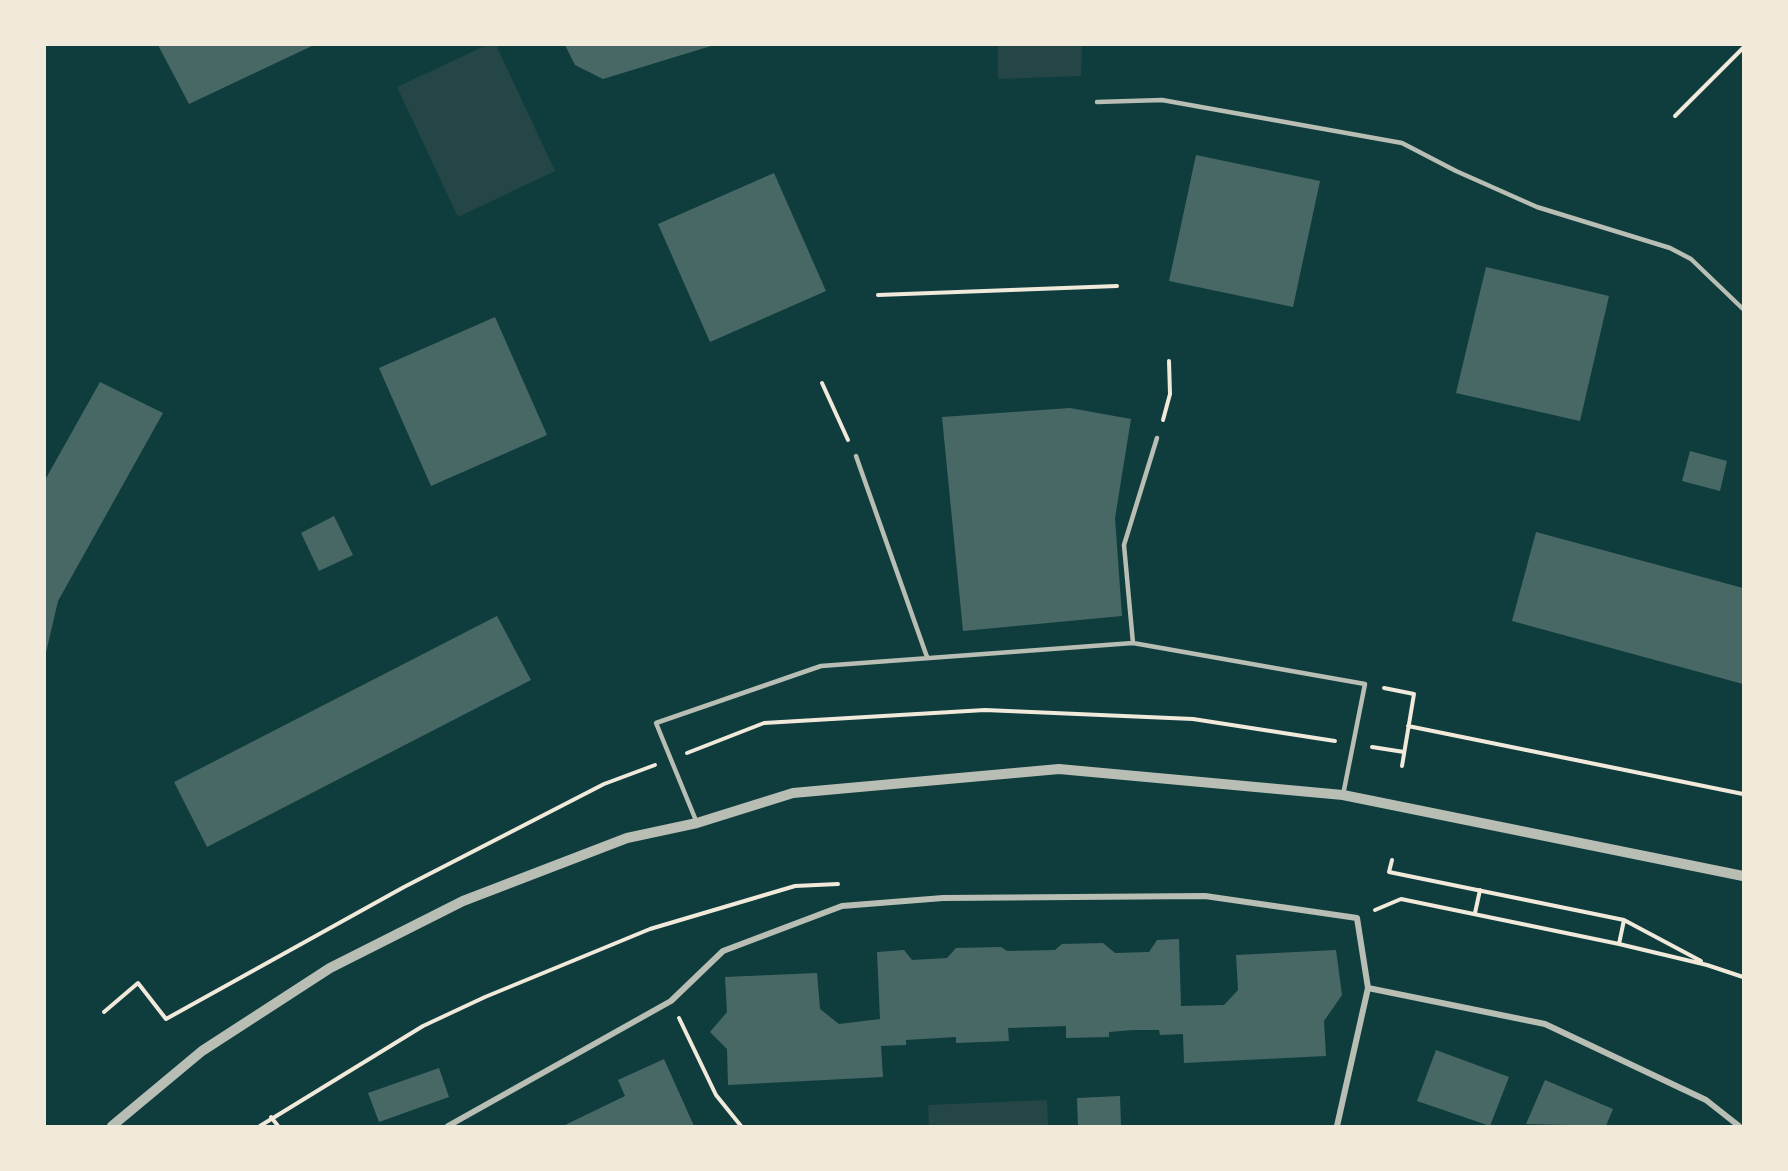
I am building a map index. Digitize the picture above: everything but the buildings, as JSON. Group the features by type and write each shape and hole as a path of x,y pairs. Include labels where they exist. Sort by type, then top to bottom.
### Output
{"street":[{"path":"112,1126 202,1051 330,968 474,897 627,838 697,823 793,793 1059,769 1342,795 1743,876"},
{"path":"448,1126 671,1001 723,951 842,906 943,898 1205,896 1357,918 1368,988 1337,1126"},
{"path":"1368,988 1545,1024 1706,1100 1738,1126"}],"lane":[{"path":"1097,102 1162,100 1402,143 1456,171 1537,207 1670,248 1691,259 1743,309"},
{"path":"1133,643 1124,545 1158,438"},
{"path":"856,456 927,657"},
{"path":"697,823 656,723 821,666 1133,643 1365,684 1342,795"}],"path":[{"path":"1675,116 1743,48"},
{"path":"878,295 1117,286"},
{"path":"1158,438 1170,394 1169,361"},
{"path":"822,383 856,456"},
{"path":"1365,684 1414,694 1402,766"},
{"path":"1408,726 1743,794"},
{"path":"1392,860 1389,872 1624,920 1707,965"},
{"path":"1475,913 1480,890"},
{"path":"1357,918 1401,899 1619,944 1707,965 1743,977"},
{"path":"1619,944 1624,920"},
{"path":"260,1126 271,1117 423,1026 650,930"},
{"path":"104,1012 138,982 166,1019"},
{"path":"671,1001 716,1095 741,1126"},
{"path":"271,1117 278,1126"}],"shaded area":[{"path":"487,45 496,45 555,171 458,217 397,87"},
{"path":"998,45 1082,45 1081,76 998,79"},
{"path":"1047,1100 1048,1126 929,1126 928,1105"}]}
